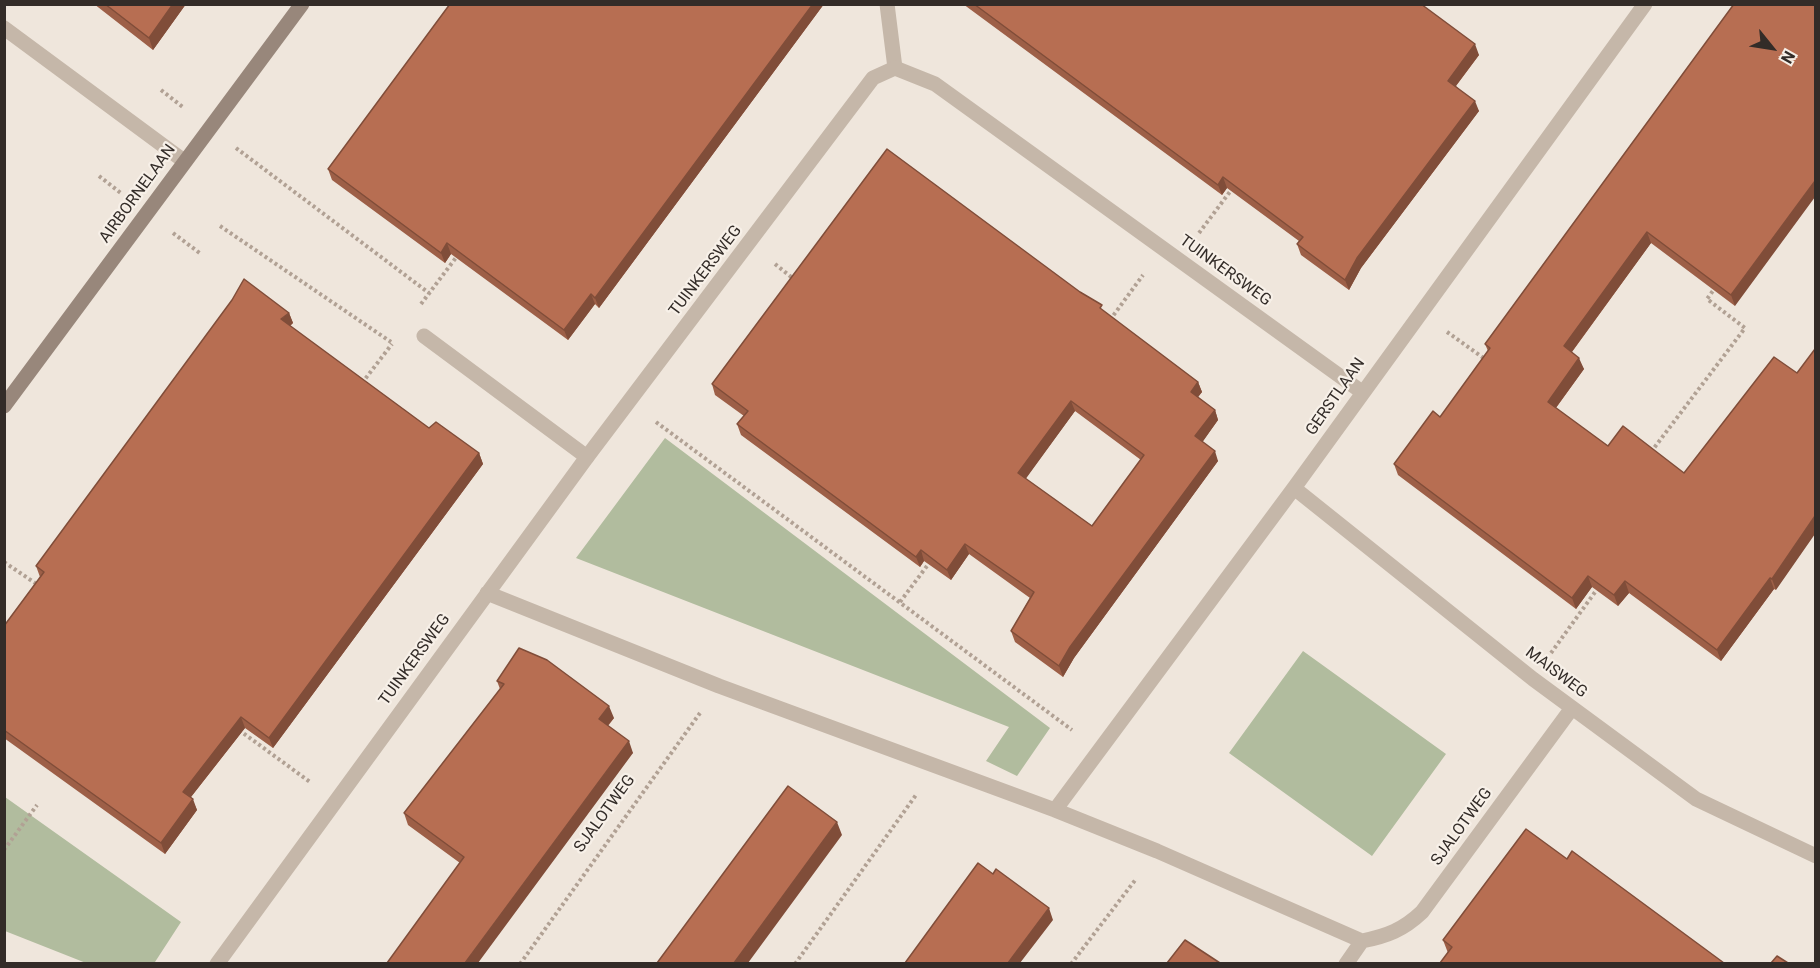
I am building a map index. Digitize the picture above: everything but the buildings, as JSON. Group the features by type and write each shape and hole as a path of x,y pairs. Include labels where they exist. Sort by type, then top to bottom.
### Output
{"street":[{"name":"AIRBORNELAAN","path":"4,406 303,4"},
{"path":"887,4 895,68"},
{"name":"GERSTLAAN","path":"1055,810 1294,488 1645,4"},
{"path":"4,28 184,161"},
{"name":"TUINKERSWEG","path":"217,963 587,458 873,78 895,68 935,84 1362,392"},
{"path":"424,336 587,458"},
{"name":"MAISWEG","path":"1294,488 1533,679 1696,799 1815,856"},
{"path":"487,593 719,686 1055,810 1157,851 1362,940 1346,963"},
{"name":"SJALOTWEG","path":"1362,940 1389,936 1408,926 1422,912 1572,708"}],"path":[{"path":"263,169 429,293"},
{"path":"1179,260 1235,185"},
{"path":"220,226 392,343"},
{"path":"748,244 796,280"},
{"path":"1107,323 1162,248"},
{"path":"1644,460 1745,328 1707,299 1721,280"},
{"path":"1420,312 1486,360"},
{"path":"629,402 1099,751"},
{"path":"900,602 935,556"},
{"path":"4,562 42,588"},
{"path":"1533,679 1600,586"},
{"name":"SJALOTWEG","path":"520,963 719,686"},
{"path":"229,723 335,800"},
{"path":"795,963 936,767"},
{"path":"4,850 37,805"},
{"path":"1071,963 1157,851"}],"green space":[{"path":"665,438 1050,728 1017,776 986,761 1009,727 576,558"},
{"path":"1303,651 1446,754 1372,856 1229,753"},
{"path":"5,797 181,922 155,962 86,963 5,931"}]}
